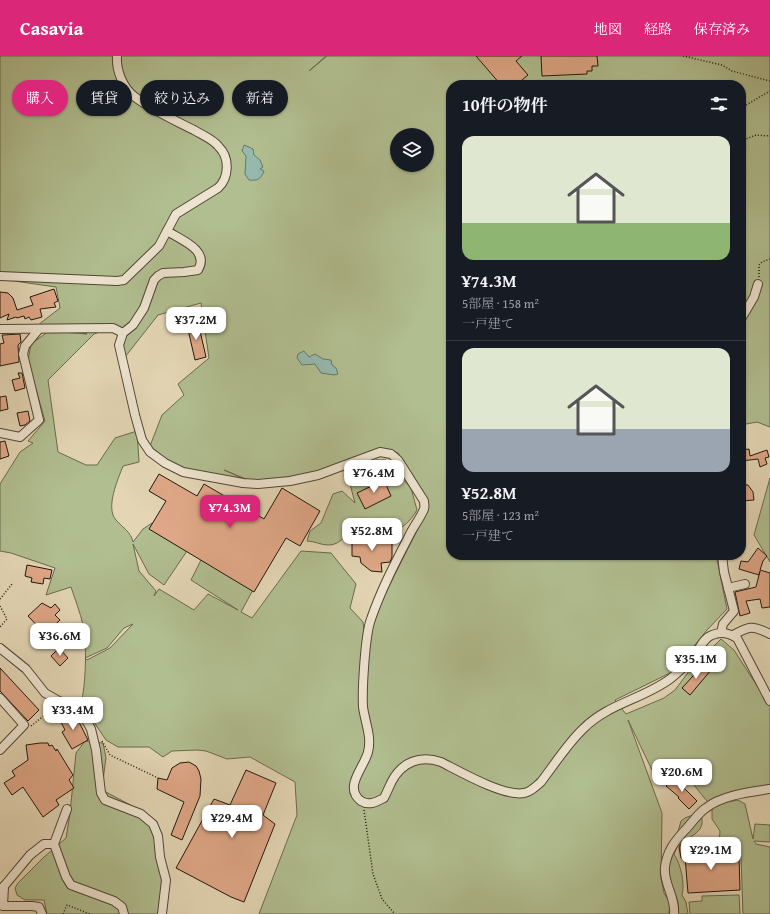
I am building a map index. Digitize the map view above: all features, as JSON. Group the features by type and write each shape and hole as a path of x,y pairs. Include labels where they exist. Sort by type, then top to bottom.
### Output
{"street":[{"path":"0,276 117,281 124,280 159,246 176,214 218,188 223,183 226,170 225,156 220,147 208,138 134,96 120,76 118,56"},
{"path":"167,231 196,250 202,256 202,263 198,270 191,272 163,273 158,276 154,280 144,308 133,325 123,333 119,345 134,415 142,440 150,452 174,468 183,472 244,483 258,484 290,481 318,475 380,452 392,454 398,460 424,501 425,507 382,591 370,621 363,692 363,707 369,737 368,751 364,764 353,784 353,790 356,796 363,802 370,804 384,798 399,769 410,761 421,759 432,759 441,762 499,789 510,792 526,793 535,788 541,782 583,729 609,709 661,685 676,674 686,664 696,653 703,641 710,635 721,632 730,633 737,638 746,651 765,693 770,700"},
{"path":"746,311 754,297 758,284"},
{"path":"0,329 112,328 123,333"},
{"path":"0,433 20,437 39,420 23,354 25,346 39,329"},
{"path":"721,632 723,624 734,611 723,560"},
{"path":"728,588 745,584"},
{"path":"733,635 748,627 759,629 770,634"},
{"path":"0,648 26,669 45,693 59,701 75,706 81,711 91,729 96,750 100,793 105,800 141,814 153,824 158,836 160,857 166,880 162,914"},
{"path":"0,698 24,725 0,750"},
{"path":"674,914 674,903 666,881 665,867 667,858 675,842 707,807 718,801 745,792 770,789"},
{"path":"67,809 54,844 66,877 71,885 114,901 122,907 124,914"},
{"path":"42,914 39,907 1,907 2,889 30,855 44,844 54,844"}],"path":[{"path":"683,56 722,65 732,71 770,81"},
{"path":"746,105 770,91"},
{"path":"746,139 756,135 770,136"},
{"path":"758,284 759,265 762,262 770,260"},
{"path":"0,599 12,584"},
{"path":"0,606 7,620 0,627"},
{"path":"27,729 56,707"},
{"path":"110,755 158,778"},
{"path":"363,802 373,874 382,899 395,914"},
{"path":"63,914 67,905 90,914"}],"green space":[{"path":"0,56 326,56 309,71 327,56 770,56 770,427 757,422 746,424 746,80 446,80 446,560 717,560 727,609 707,630 674,671 615,700 626,714 664,698 675,690 690,670 721,639 734,650 770,706 770,785 708,802 690,780 678,770 665,767 652,770 628,720 662,813 661,877 664,893 670,903 669,914 259,914 297,815 295,782 250,757 227,759 206,751 197,750 172,751 163,757 149,747 118,747 106,740 81,703 85,675 85,658 85,642 83,625 71,587 46,595 55,568 11,553 0,551 0,484 20,452 33,443 28,441 45,421 28,361 31,344 49,331 87,334 38,325 60,308 56,287 0,279","holes":["201,303 209,358 178,384 184,395 162,415 150,446 183,472 244,479 224,470 258,484 309,475 380,448 398,453 428,501 428,509 385,594 373,623 367,658 363,622 350,608 356,584 331,553 301,551 252,618 241,612 254,588 201,560 191,580 238,610 208,594 194,610 159,589 154,596 156,591 139,571 133,544 149,574 164,585 187,551 152,523 143,529 133,542 129,533 113,515 112,501 123,466 139,462 137,431 115,438 97,465 86,465 58,452 48,380 94,334 118,326 125,357 158,315","133,624 110,648 87,660 85,658 107,648 124,628"]},
{"path":"376,460 386,460 411,488 417,510 411,519 404,526 389,533 381,533 366,529 355,530 333,545 325,545 307,541 310,531 321,523 333,494 342,491 355,503 347,473"},
{"path":"770,478 770,562 754,535"},
{"path":"85,741 103,743 106,758 103,780 104,791 138,809 153,824 165,880 161,914 47,914 44,900 25,900 17,895 15,888 18,883 66,838 76,753"},
{"path":"738,800 745,804 753,839 755,824 770,825 770,842 754,841 756,844 770,847 770,914 743,914 741,857 738,852 719,844 720,831 712,819 712,808"},
{"path":"698,813 702,814 702,824 700,829 678,845 674,854 679,863 682,874 682,895 686,902 688,914 677,914 668,868 681,821"},
{"path":"739,895 740,914 690,914 689,902 702,901 702,896"}],"water":[{"path":"244,145 253,149 254,155 260,160 263,167 260,169 264,171 263,174 257,180 249,180 245,174 246,156 242,151"},
{"path":"304,351 309,357 315,354 323,359 331,360 332,365 336,368 338,374 334,375 321,373 315,364 302,365 297,358 298,354"}],"building":[{"path":"476,56 522,56 516,61 528,75 522,80 497,80"},
{"path":"541,56 597,56 598,66 592,66 592,71 587,71 587,74 542,76"},
{"path":"54,289 58,301 54,303 56,307 40,309 42,317 31,320 29,317 25,319 24,316 7,320 9,314 0,318 0,292 8,293 13,298 17,310 33,305 30,297"},
{"path":"198,322 206,357 195,360 187,325"},
{"path":"20,334 21,342 18,345 19,362 0,366 0,344 4,343 2,335"},
{"path":"18,373 22,373 25,388 15,391 12,380 20,378"},
{"path":"6,396 8,409 0,411 0,397"},
{"path":"28,411 30,421 25,425 20,426 17,413"},
{"path":"5,441 9,456 0,459 0,442"},
{"path":"746,449 749,449 750,456 767,450 769,457 765,458 767,464 760,467 758,459 746,460"},
{"path":"159,474 197,496 204,484 264,519 282,488 320,511 300,546 286,538 254,592 149,529 166,501 149,491"},
{"path":"384,480 391,496 365,509 357,493"},
{"path":"746,485 748,485 753,492 754,500 746,501"},
{"path":"352,537 373,540 392,540 392,557 390,562 381,563 382,572 371,571 361,563 360,557 352,556"},
{"path":"758,548 767,556 763,561 760,570 770,573 770,607 762,608 760,599 746,601 750,613 740,616 735,592 756,587 759,575 739,569 741,561 748,562"},
{"path":"27,565 52,570 50,579 44,578 43,584 31,582 32,578 25,576"},
{"path":"42,603 51,608 55,604 60,610 55,615 60,620 45,634 28,616"},
{"path":"59,648 68,658 60,666 51,656"},
{"path":"704,664 711,670 690,695 682,688"},
{"path":"0,668 39,710 28,721 0,691"},
{"path":"74,712 88,740 72,749 62,732 65,730 60,720"},
{"path":"48,743 49,746 52,745 56,751 57,749 73,775 69,780 74,788 56,800 59,805 43,817 23,787 12,795 4,783 15,776 12,771 28,760 26,745"},
{"path":"189,762 196,766 199,771 201,779 200,796 182,840 171,835 184,802 157,789 158,778 167,780 172,768 180,763"},
{"path":"246,770 276,783 263,815 275,824 244,902 231,897 176,868 214,799 230,805"},
{"path":"674,778 697,801 689,809 678,798 679,797 666,786"},
{"path":"696,844 697,855 737,853 739,857 740,890 688,893 685,857 681,858 679,847 680,845"}]}
